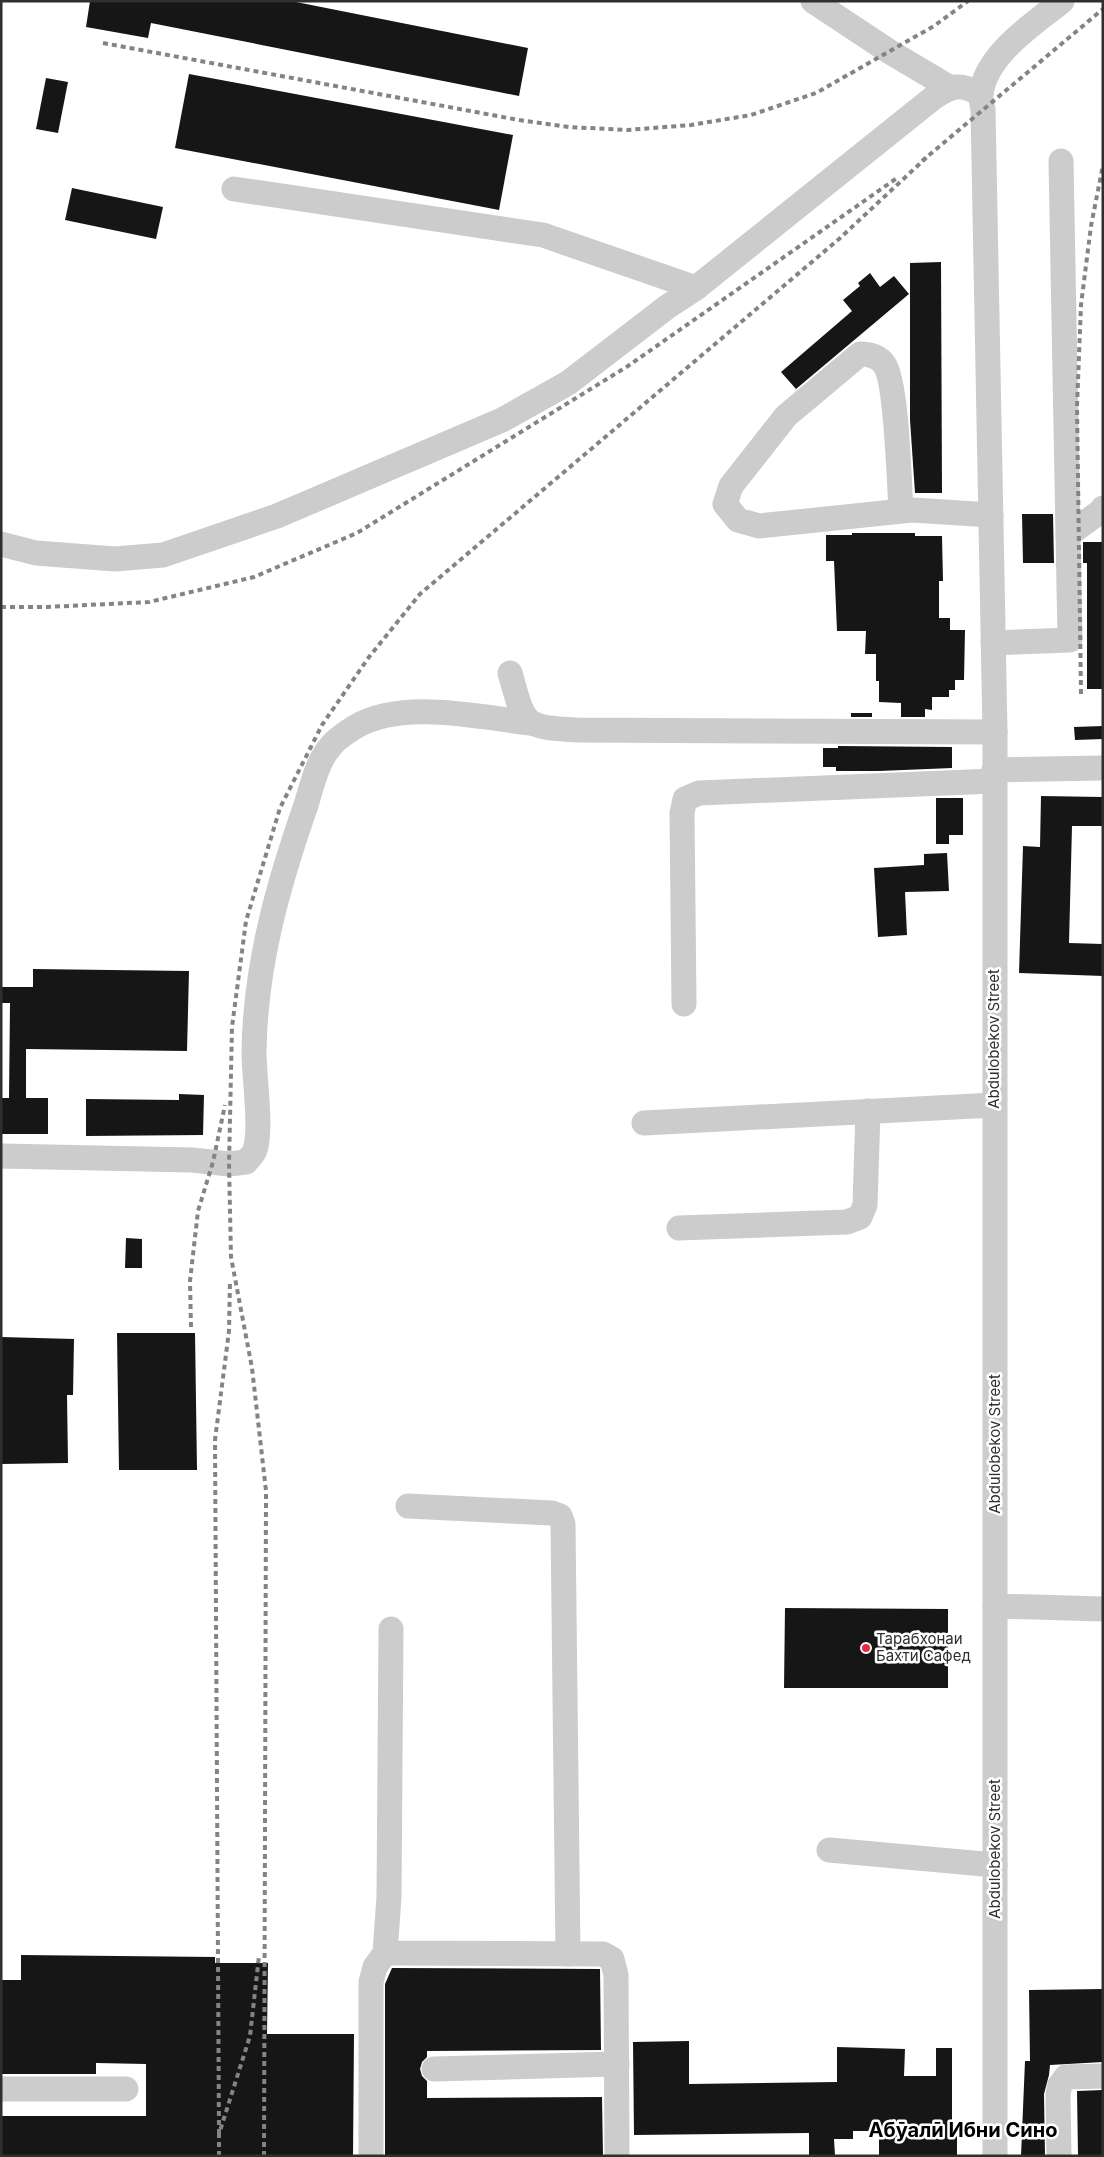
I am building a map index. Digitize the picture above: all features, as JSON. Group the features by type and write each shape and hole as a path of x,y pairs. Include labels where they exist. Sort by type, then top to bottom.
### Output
{"street":[{"path":"813,1 890,52 949,87 968,87 981,94 986,76 997,56 1062,1"},
{"path":"1,544 36,553 115,559 163,555 277,516 502,420 568,383 667,307 696,288 949,87"},
{"name":"Abdulobekov Street","path":"981,94 983,109 995,732 995,2156"},
{"path":"993,643 1070,640 1060,161"},
{"path":"234,189 543,235 696,288"},
{"path":"901,510 892,384 884,364 871,354 860,354 786,416 731,486 725,504 738,520 760,526 901,510 990,515"},
{"path":"1068,535 1103,508"},
{"path":"510,673 523,714 530,723"},
{"path":"1,1156 192,1160 229,1164 246,1162 255,1151 257,1137 254,1052 257,992 272,914 286,860 315,777 331,746 355,727 383,716 407,713 438,713 530,723 542,728 577,730 995,732"},
{"path":"684,1004 682,813 684,798 698,793 1103,768"},
{"path":"644,1123 994,1105"},
{"path":"679,1228 847,1222 860,1217 865,1205 868,1112"},
{"path":"408,1506 552,1513 560,1516 563,1524 568,1954"},
{"path":"995,1606 1103,1609"},
{"path":"371,2156 371,1982 375,1967 385,1954 389,1897 391,1629"},
{"path":"829,1850 995,1865"},
{"path":"385,1954 603,1954 612,1959 616,1976 617,2156"},
{"path":"434,2069 617,2064"},
{"path":"1059,2156 1058,2094 1060,2085 1066,2077 1103,2076"},
{"path":"1,2089 126,2089"}],"building":[{"path":"90,1 291,1 528,48 519,96 151,23 148,38 86,27"},
{"path":"189,74 513,135 499,210 175,148"},
{"path":"46,78 68,82 58,133 36,129"},
{"path":"72,188 163,207 156,239 65,220"},
{"path":"941,262 942,493 915,493 910,420 910,263"},
{"path":"870,273 880,287 894,276 909,294 796,389 781,372 852,311 843,300 860,286 858,283"},
{"path":"1022,514 1053,514 1054,563 1023,563"},
{"path":"852,533 915,533 915,536 942,536 943,581 939,581 939,618 950,618 950,630 965,630 964,680 955,680 955,690 949,690 949,697 932,697 932,710 925,709 925,717 901,717 901,703 879,702 879,681 876,681 876,654 865,654 866,631 837,631 834,561 826,561 826,535 852,535"},
{"path":"1083,542 1103,542 1103,689 1087,689 1087,563 1083,563"},
{"path":"851,713 872,713 872,717 851,717"},
{"path":"1103,726 1103,739 1075,740 1074,727"},
{"path":"838,746 952,747 952,768 836,771 836,767 823,767 823,748 838,748"},
{"path":"1041,796 1103,797 1103,826 1072,826 1069,943 1103,944 1103,976 1019,973 1023,846 1040,847"},
{"path":"936,798 963,798 963,835 949,835 949,844 936,844"},
{"path":"947,853 949,891 905,892 907,935 878,937 874,868 924,865 924,854"},
{"path":"33,969 189,971 187,1051 26,1049 26,1098 48,1098 48,1134 1,1134 1,1098 9,1098 10,1003 1,1003 1,987 33,987"},
{"path":"179,1094 204,1095 203,1135 86,1136 86,1099 179,1100"},
{"path":"126,1238 142,1239 142,1268 125,1268"},
{"path":"117,1333 195,1333 197,1470 119,1470"},
{"path":"1,1337 74,1339 73,1395 67,1395 68,1463 1,1464"},
{"name":"Тарабхонаи Бахти Сафед","path":"785,1608 948,1609 948,1688 784,1688"},
{"path":"21,1955 215,1957 215,1963 268,1963 267,2034 354,2034 353,2156 1,2156 1,2116 146,2116 146,2064 96,2063 96,2074 1,2074 1,1980 21,1980"},
{"path":"392,1968 600,1969 601,2050 427,2051 427,2057 422,2062 420,2069 422,2076 427,2081 427,2098 602,2097 603,2156 385,2156 385,1984"},
{"path":"1103,1989 1103,2062 1050,2065 1044,2094 1045,2156 1021,2156 1025,2061 1030,2061 1029,1990"},
{"path":"689,2041 689,2084 837,2082 837,2047 905,2049 904,2076 936,2076 936,2048 952,2048 952,2135 957,2135 957,2156 879,2156 879,2131 853,2131 853,2139 834,2139 835,2156 809,2156 809,2133 634,2135 633,2042"},
{"path":"1103,2090 1103,2156 1078,2156 1077,2091"}],"railway":[{"path":"103,43 519,120 569,127 627,130 691,125 751,115 816,93 934,26 968,1"},
{"path":"922,161 1103,9"},
{"path":"264,2156 266,1491 252,1368 231,1257 229,1164 232,1027 246,921 280,808 322,725 369,657 420,594 839,239 927,157"},
{"path":"1081,694 1077,406 1081,305 1091,226 1103,165"},
{"path":"1,607 47,607 149,602 254,577 357,533 628,366 897,178"},
{"path":"191,1327 190,1281 198,1211 213,1162 225,1105"},
{"path":"219,2134 215,1440 229,1331 230,1280"},
{"path":"219,2156 219,2134 250,2036 259,1956"}],"place":[{"name":"Тарабхонаи Бахти Сафед","path":"866,1648"}],"district":[{"name":"Абӯалӣ Ибни Сино","path":"963,2130"}]}
